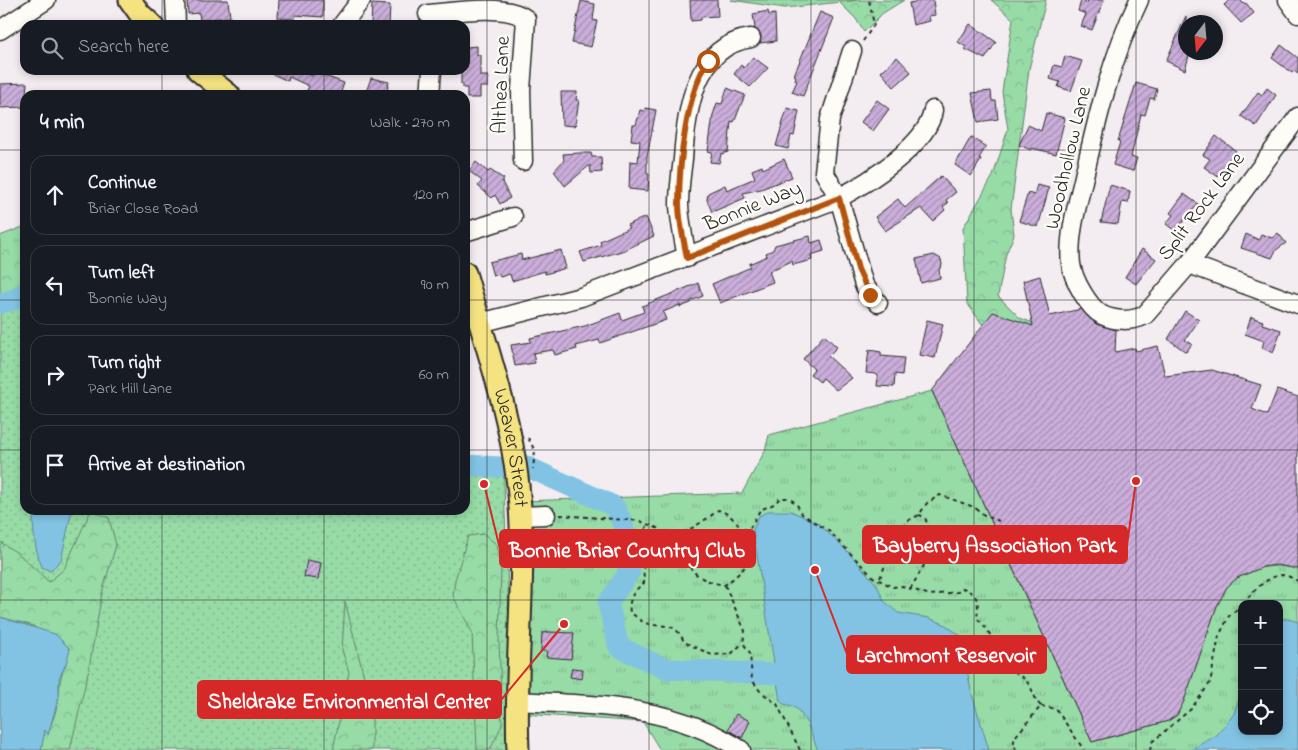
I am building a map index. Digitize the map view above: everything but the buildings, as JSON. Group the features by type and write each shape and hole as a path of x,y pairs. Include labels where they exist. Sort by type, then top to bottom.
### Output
{"main road":[{"path":"130,0 147,20"},
{"path":"204,75 223,90"},
{"name":"Weaver Street","path":"470,289 510,432 518,486 520,516 518,750"}],"street":[{"path":"0,30 46,0"},
{"path":"175,0 176,20"},
{"path":"346,20 362,0"},
{"name":"Woodhollow Lane","path":"1136,319 1111,319 1096,312 1084,297 1071,265 1071,257 1076,209 1093,135 1122,39 1138,0"},
{"path":"1288,0 1298,14"},
{"name":"Althea Lane","path":"428,13 491,10 520,14 526,19 521,90 523,161"},
{"path":"687,258 679,205 685,127 690,105 701,72 708,61 720,49 737,40 751,38"},
{"name":"Bonnie Way","path":"480,323 582,297 839,198 824,172 824,161 830,119 856,48"},
{"path":"430,90 432,75"},
{"path":"878,304 870,295 861,277 839,198 866,182 922,136 932,118 933,110"},
{"name":"Split Rock Lane","path":"1136,319 1145,315 1189,264 1298,117"},
{"path":"470,230 513,217"},
{"path":"1189,264 1298,304"},
{"path":"520,516 546,515"},
{"path":"518,701 574,704 653,712 706,730 741,750"}],"path":[{"path":"856,48 874,25 869,0"},
{"path":"880,578 907,521 919,514 927,502 940,495 974,507 984,515 999,521"},
{"path":"742,530 750,528 760,510 774,504 780,498 788,498 796,503 802,514 830,532 873,576 893,586 902,586 930,595 958,592 963,588 972,592 979,603 977,618 989,630 997,647 1012,669 1026,680 1036,702 1042,706 1056,709 1084,750"},
{"path":"546,515 641,521 647,526 654,526 666,536 675,536 689,530 718,510 726,512 742,530 750,552 746,566 740,574 725,585 699,579 688,564 675,536"},
{"path":"910,589 927,559 931,539 925,517 919,514"},
{"path":"647,526 642,536 644,584 634,589 629,604 630,612 644,622 671,626 680,633 684,642 712,655 731,654 743,642 745,631 725,585"},
{"path":"1245,600 1252,592 1272,578 1283,575 1298,580"},
{"path":"1150,750 1152,742 1191,709 1210,683 1219,636 1229,616 1238,608"},
{"path":"743,642 750,653 752,680 760,691 777,704 800,750"},
{"path":"1017,750 1013,745 1015,737 1042,706"}],"green space":[{"path":"731,0 860,0 785,8"},
{"path":"837,0 904,0 883,13 864,32 856,19"},
{"path":"991,0 1046,0 1029,69 1011,209 1014,235 1006,254 998,296 1020,318 1041,326 998,346 967,303 963,228 993,176 1008,129 1002,92 1013,19"},
{"path":"20,228 20,284 9,293 0,294 0,236"},
{"path":"20,232 20,515 470,515 470,457 503,458 514,750 0,750 0,244"},
{"path":"932,391 1092,742 1168,721 1177,715 1215,608 1227,586 1234,579 1251,570 1270,566 1298,569 1298,750 660,750 643,722 524,714 523,501 742,493 765,451 769,435"},
{"path":"89,515 102,515 109,518 116,545 102,593 89,668 70,750 41,750 45,729 48,734 56,710 61,679 66,664 34,626 0,617 0,542 19,554 49,582 64,569"},
{"path":"484,534 497,545 501,566 499,640 502,725 490,750 477,750 472,632 453,596 455,580 468,536"},
{"path":"345,601 372,709 372,750 333,750 349,672 342,650"}],"water":[{"path":"769,511 791,511 819,524 849,553 877,585 884,601 898,613 929,618 944,624 961,636 971,691 989,750 818,750 809,727 799,711 780,701 753,530 759,516"},
{"path":"33,515 71,515 61,560 50,571 42,567 37,553"},
{"path":"0,617 55,634 70,649 66,664 59,678 59,696 48,735 45,730 41,750 0,750"},
{"path":"1283,619 1298,622 1298,750 1190,750 1217,735 1234,714 1238,702 1238,735 1283,735"}],"waterway":[{"path":"0,303 13,300 20,295"},
{"path":"521,464 614,506 623,524 630,571 608,603 619,647 666,669 778,674"},
{"path":"470,465 499,467"}],"place":[{"name":"Bayberry Association Park","path":"1136,481"},
{"name":"Bonnie Briar Country Club","path":"484,484"},
{"name":"Larchmont Reservoir","path":"815,570"},
{"name":"Sheldrake Environmental Center","path":"564,624"}],"route":[{"path":"708,61 701,72 685,127 679,205 687,258 839,198 858,269 870,295"}]}
